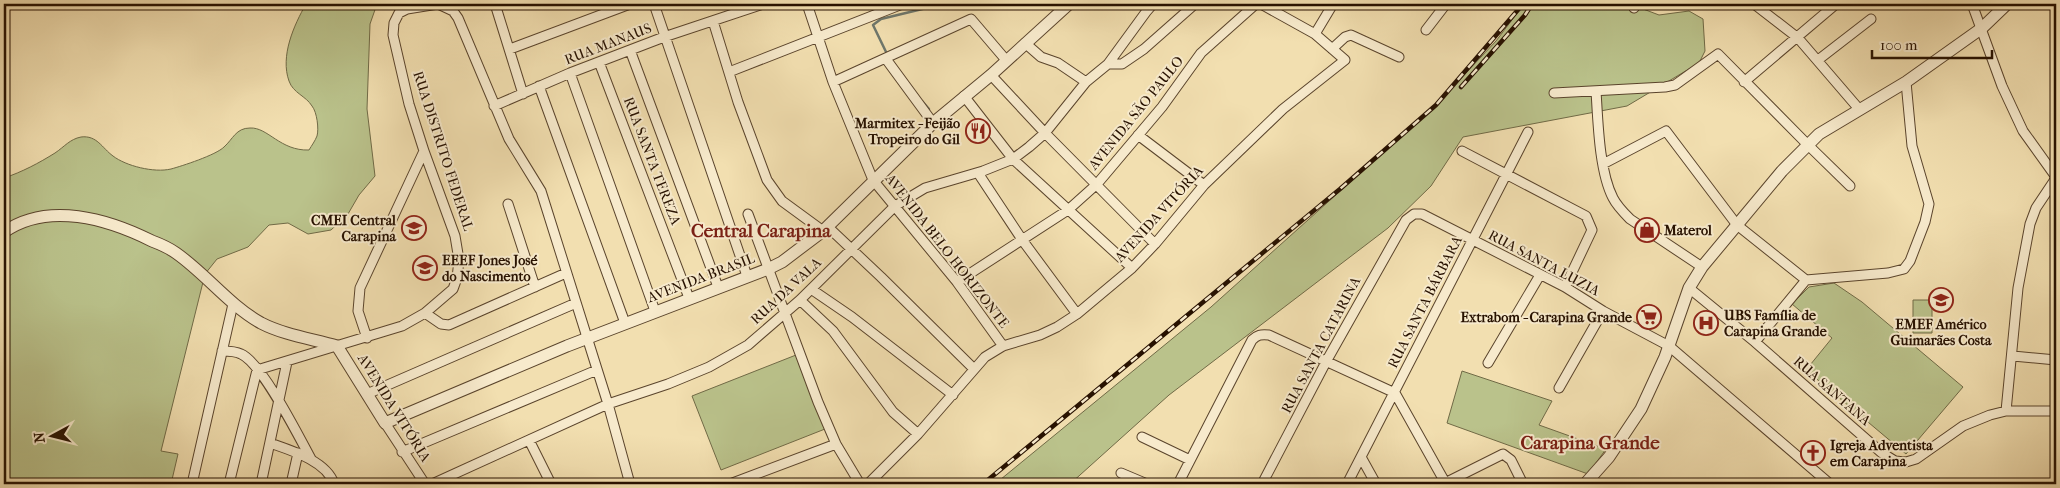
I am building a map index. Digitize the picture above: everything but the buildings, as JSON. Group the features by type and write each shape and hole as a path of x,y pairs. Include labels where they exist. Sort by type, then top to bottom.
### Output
{"street":[{"name":"RUA DISTRITO FEDERAL","path":"257,370 402,326 424,313 453,289 457,278 459,260 455,236 424,151 393,36 394,23 399,13 406,9 438,4 453,11 458,18 509,139 541,191 608,404 630,484"},
{"path":"495,4 523,94"},
{"path":"510,49 630,4"},
{"path":"654,4 747,276"},
{"name":"RUA MANAUS","path":"494,106 570,73 664,37 763,4"},
{"name":"AVENIDA BELO HORIZONTE","path":"807,4 833,82 873,180 957,282 1003,346"},
{"name":"AVENIDA BRASIL","path":"385,423 587,338 782,262 825,229 933,123 991,75 1069,4"},
{"path":"1108,64 1153,4"},
{"path":"1108,64 1122,64 1144,49 1195,4"},
{"name":"AVENIDA SÃO PAULO","path":"957,282 1024,241 1068,210 1097,184 1202,53 1256,4"},
{"name":"AVENIDA VITÓRIA","path":"868,484 918,434 992,351 1040,335 1077,314 1132,268 1155,244 1204,185 1283,109 1345,60 1315,34 1261,4"},
{"path":"1315,34 1333,4"},
{"path":"1426,30 1446,4"},
{"path":"1754,4 1798,38 1859,109"},
{"path":"1744,82 1836,4"},
{"path":"1972,4 2002,86 2023,131 2056,178 2036,208 2030,224 2018,288 2006,412 2056,411"},
{"path":"1585,484 1609,457 1641,409 1669,346 1689,288 1702,267 1807,144 1819,134 1906,82 1982,28 2007,4"},
{"path":"729,72 900,5"},
{"path":"833,82 971,19 1006,60"},
{"path":"1818,60 1871,19"},
{"path":"714,21 738,102 757,156 773,191 782,201 825,229 851,250 974,369"},
{"path":"1332,49 1345,37 1351,35 1399,57"},
{"path":"1026,43 1041,57 1058,62 1086,82"},
{"path":"630,50 718,287"},
{"path":"1554,93 1665,88 1675,85 1718,54 1850,186"},
{"path":"886,59 933,123"},
{"name":"RUA SANTA TEREZA","path":"599,62 688,298"},
{"name":"RUA DA VALA","path":"432,484 608,404 668,384 716,364 748,345 800,300 895,206 924,188 978,173 1013,159 1045,133 1086,82 1108,64"},
{"path":"570,73 655,311"},
{"path":"991,75 1045,133 1155,244"},
{"path":"1603,164 1666,131 1736,225 1806,280 1896,271 1904,268 1910,261 1925,222 1929,204 1912,146 1906,82"},
{"path":"539,86 625,323"},
{"path":"1596,91 1603,164 1612,196 1630,219 1702,267"},
{"path":"964,96 1013,159 1132,268"},
{"name":"RUA SANTA BÁRBARA","path":"1347,484 1528,132"},
{"path":"1138,135 1204,185"},
{"path":"367,338 358,311 360,288 424,151"},
{"path":"1462,151 1586,216 1592,230 1565,287"},
{"path":"978,173 1077,314"},
{"path":"508,204 535,287"},
{"path":"748,214 784,315 818,402 836,444 860,484"},
{"name":"RUA SANTA LUZIA","path":"1406,220 1414,214 1422,214 1565,287 1603,311 1669,346 1830,484"},
{"path":"4,232 38,218 59,216 92,218 137,233 175,252 213,282 233,304 267,325 338,346"},
{"name":"RUA SANTA CATARINA","path":"1262,484 1327,360 1406,220"},
{"path":"424,313 441,324 448,325 566,273"},
{"path":"1488,363 1540,275"},
{"path":"1755,342 1806,280"},
{"name":"RUA SANTANA","path":"1689,288 1895,461 1906,462 1916,459 1963,426 1990,415 2006,412"},
{"path":"810,289 852,317 953,395"},
{"path":"800,300 833,331 893,412 918,434"},
{"path":"367,394 576,303"},
{"path":"192,484 233,304"},
{"path":"1559,388 1603,311"},
{"path":"1178,484 1252,340 1257,336 1269,335 1327,360 1395,393 1445,484 1503,454 1507,455 1511,460 1523,484"},
{"name":"AVENIDA VITÓRIA","path":"338,346 402,452 425,484"},
{"path":"222,351 240,353 248,358 279,400 311,460"},
{"path":"2012,356 2056,360"},
{"path":"261,484 286,362"},
{"path":"229,484 257,370"},
{"path":"402,452 597,370"},
{"path":"1142,437 1190,460"},
{"path":"529,440 551,484"},
{"path":"270,443 311,460 332,480"},
{"path":"730,484 836,444"},
{"path":"291,484 298,453"},
{"path":"1361,457 1376,484"},
{"path":"1121,473 1147,484"}],"green space":[{"path":"306,4 377,4 370,24 367,109 375,176 359,195 348,214 331,230 308,234 288,223 269,225 248,247 217,259 205,274 161,451 178,454 171,484 4,484 4,178 37,164 70,141 81,137 95,140 113,156 125,163 140,168 157,170 176,168 214,153 224,147 238,132 245,128 263,131 290,147 309,150 317,136 316,116 314,109 291,85 286,61 293,31"},
{"path":"1524,4 1630,4 1659,15 1689,11 1703,19 1705,51 1699,63 1627,106 1463,137 1431,186 1388,228 1169,395 1070,484 995,484 1211,307 1435,106 1496,41"},
{"path":"1834,283 1862,302 1963,387 1906,454 1806,370 1832,338 1792,304 1809,287"},
{"path":"1913,300 1932,300 1932,333 1913,333"},
{"path":"796,355 825,429 721,470 692,396"},
{"path":"1462,371 1552,401 1539,425 1606,449 1588,474 1447,423"}],"waterway":[{"path":"888,56 873,25 881,19 943,4"},
{"path":"922,101 929,109"}],"railway":[{"path":"983,484 1340,189 1436,105 1523,4"},
{"path":"1461,87 1525,15 1532,4"}],"place":[{"name":"Marmitex - Feijão Tropeiro do Gil","path":"978,131"},
{"name":"CMEI Central Carapina","path":"414,228"},
{"name":"Materol","path":"1647,230"},
{"name":"EEEF Jones José do Nascimento","path":"425,268"},
{"name":"EMEF Américo Guimarães Costa","path":"1941,300"},
{"name":"Extrabom - Carapina Grande","path":"1649,317"},
{"name":"UBS Família de Carapina Grande","path":"1706,323"},
{"name":"Igreja Adventista em Carapina","path":"1813,453"}],"district":[{"name":"Central Carapina","path":"761,231"},
{"name":"Carapina Grande","path":"1590,443"}]}
